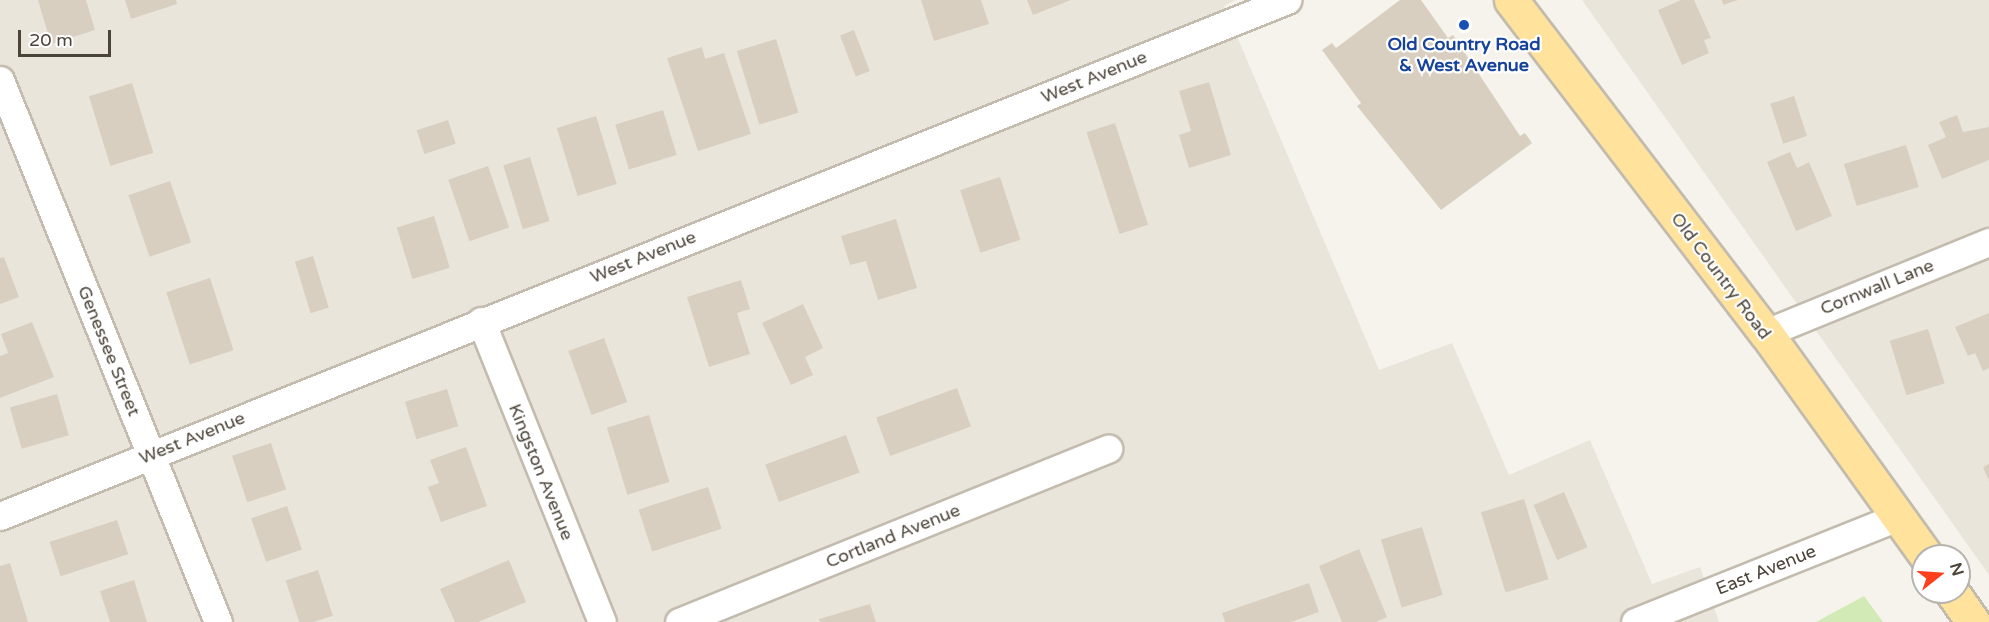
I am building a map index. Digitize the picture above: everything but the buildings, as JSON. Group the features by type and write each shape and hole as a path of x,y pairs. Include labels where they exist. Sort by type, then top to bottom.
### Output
{"main road":[{"name":"Old Country Road","path":"1511,0 1766,333 1917,544"},
{"path":"1960,604 1973,622"}],"street":[{"name":"West Avenue","path":"0,516 481,321 1287,0"},
{"name":"Genessee Street","path":"0,80 218,622"},
{"name":"Cornwall Lane","path":"1766,333 1989,242"},
{"name":"Kingston Avenue","path":"481,321 602,622"},
{"name":"Cortland Avenue","path":"679,622 1108,449"},
{"name":"East Avenue","path":"1635,622 1898,518"}],"shaded area":[{"path":"0,0 1236,0 1224,6 1379,370 1452,343 1509,475 1590,440 1652,584 1700,567 1719,622 0,622"},
{"path":"1582,0 1989,0 1989,575 1971,550 1971,544 1967,544"}],"green space":[{"path":"1864,596 1883,622 1816,622"}],"place":[{"name":"Old Country Road & West Avenue","path":"1464,25"}]}
